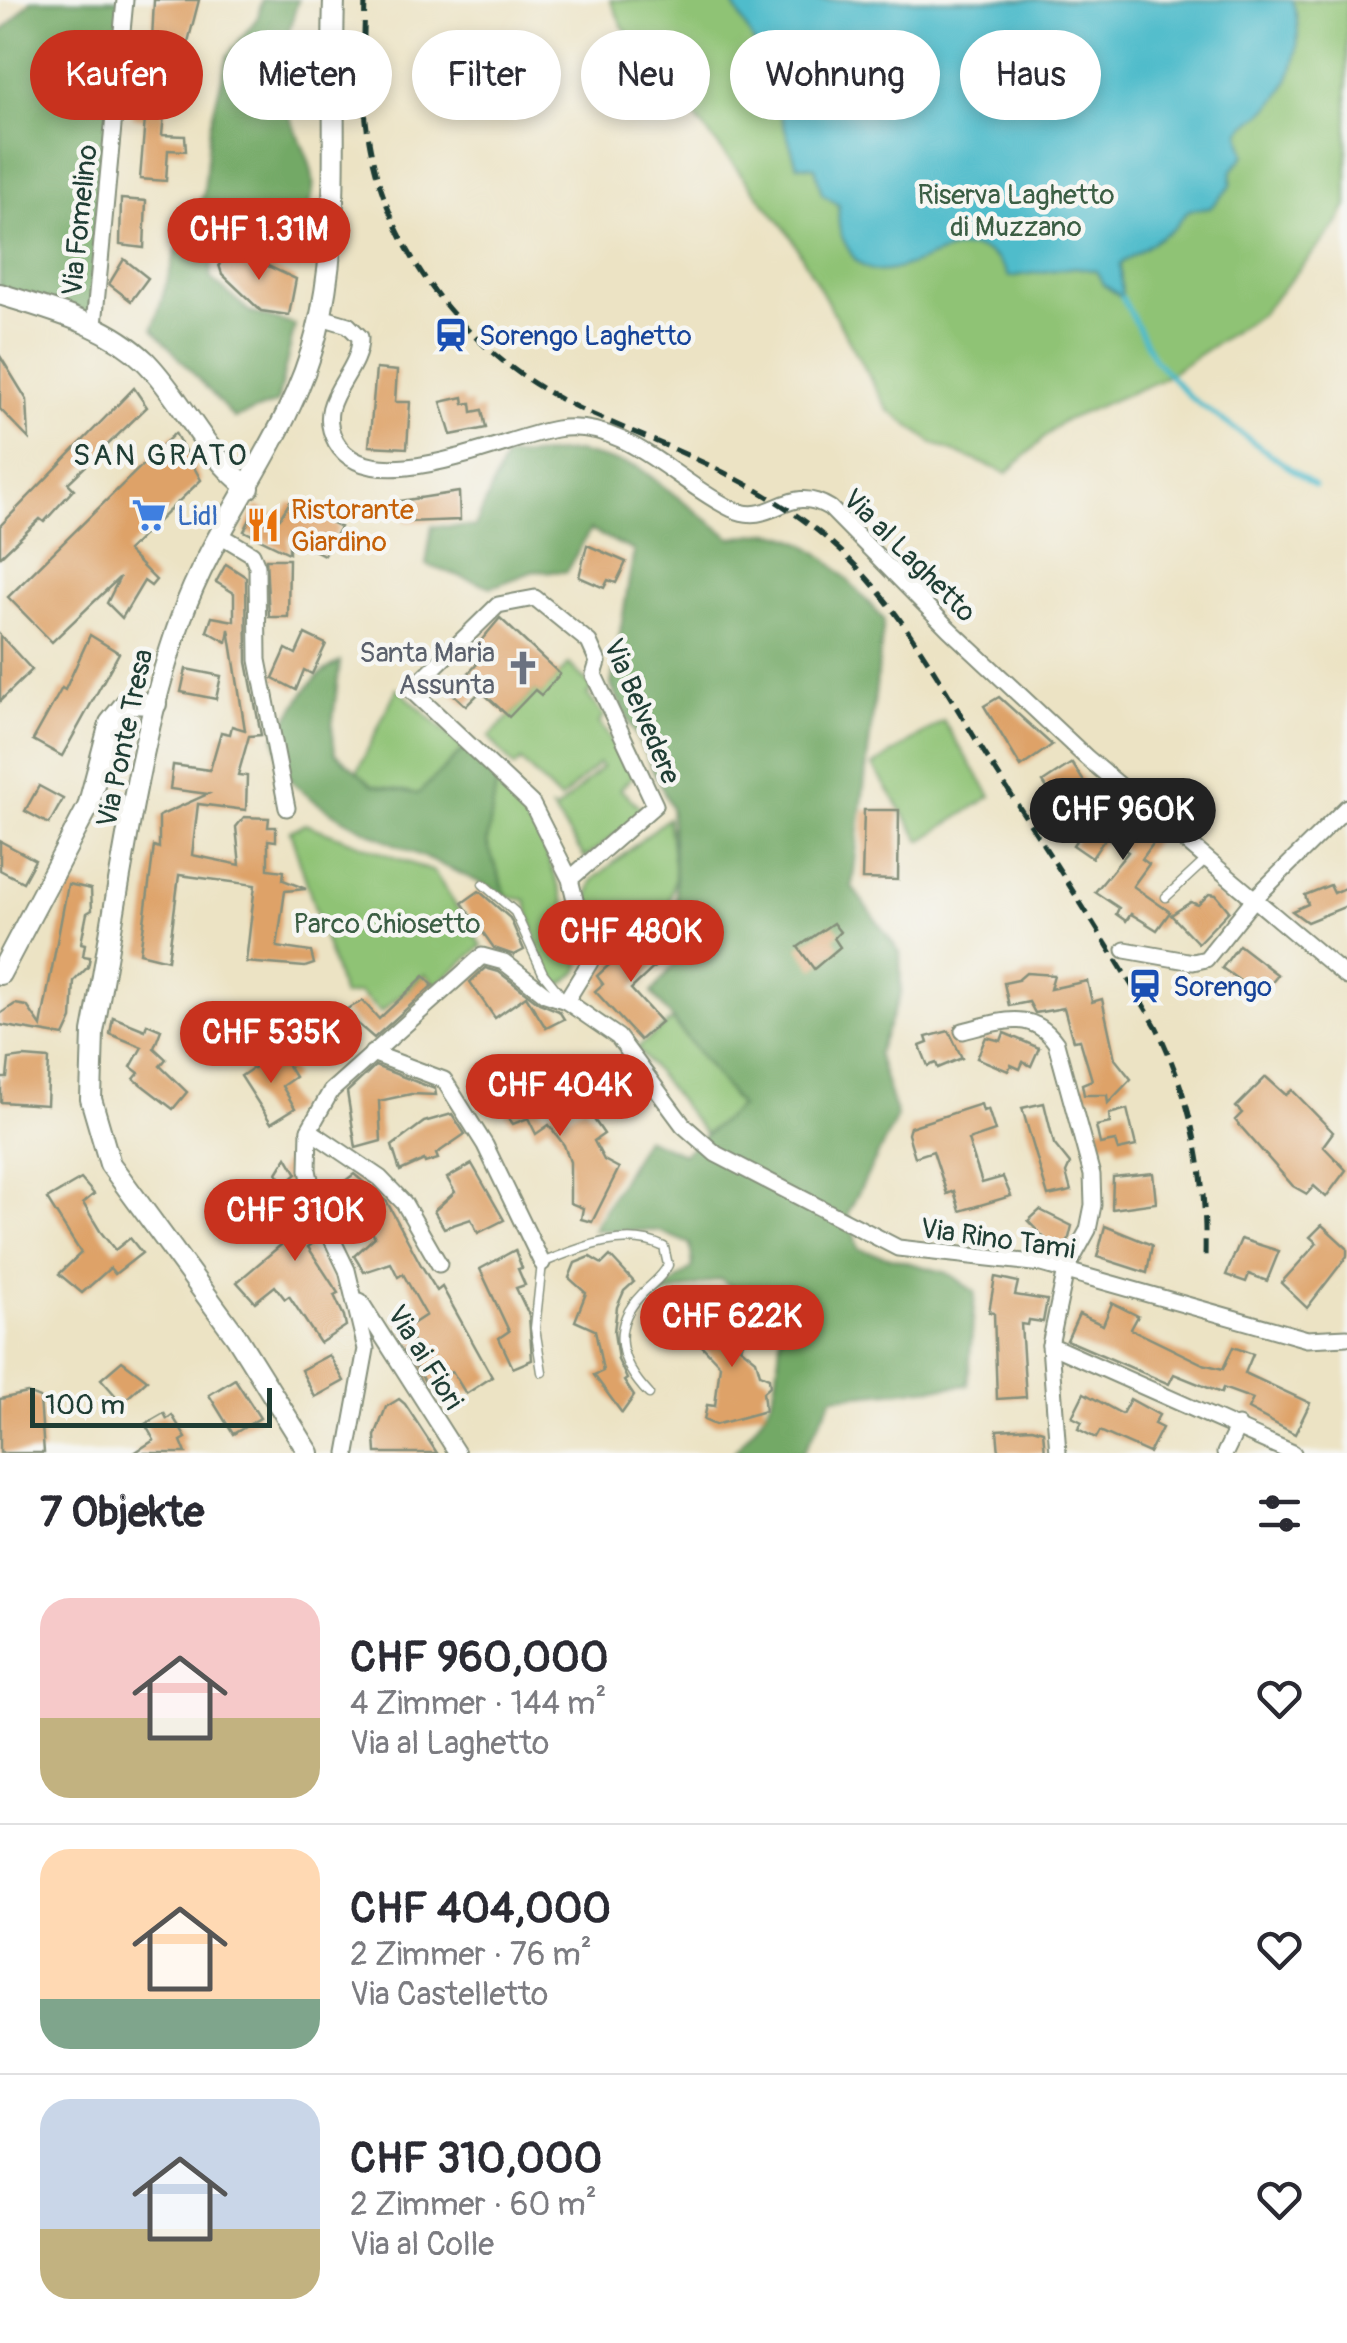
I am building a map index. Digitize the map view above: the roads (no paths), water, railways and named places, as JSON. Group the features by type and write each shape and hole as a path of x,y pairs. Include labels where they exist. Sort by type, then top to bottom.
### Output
{"main road":[{"name":"Via Ponte Tresa","path":"309,1453 236,1336 119,1180 95,1120 89,1079 93,1032 156,704 181,616 297,396 321,317 330,234 334,0"},
{"path":"4,295 94,325 148,365 222,464 249,488"},
{"path":"0,974 88,807 112,716 126,703 156,704"}],"street":[{"name":"Via Fomelino","path":"94,325 125,0"},
{"name":"Via al Laghetto","path":"321,317 354,328 360,340 329,414 336,442 356,462 396,470 569,428 626,442 722,503 750,515 764,514 798,496 815,498 830,508 949,629 1086,758 1347,978"},
{"path":"222,536 252,554 257,566 258,660 287,808"},
{"name":"Via Belvedere","path":"566,1001 590,962 570,879 532,804 412,690 498,604 514,598 535,598 589,642 598,662 594,675 655,805 570,879"},
{"path":"1125,950 1202,961 1254,899 1347,807"},
{"name":"Via Rino Tami","path":"372,1053 482,956 504,962 545,994 566,1001 632,1050 683,1125 716,1154 898,1248 1066,1270 1306,1338 1347,1337"},
{"path":"963,1030 1028,1020 1041,1026 1056,1043 1092,1176 1093,1205 1088,1230 1066,1270 1050,1345 1058,1453"},
{"path":"346,1453 366,1349 353,1289 315,1204 308,1170 310,1130 331,1090 372,1053 444,1080 485,1144 542,1263"},
{"path":"310,1130 380,1178 404,1203 439,1264"},
{"name":"Via ai Fiori","path":"353,1289 457,1453"},
{"path":"1050,1345 1292,1453"},
{"path":"1225,1453 1238,1426"}],"lane":[{"path":"1166,897 1206,860"},
{"path":"483,884 516,912 543,973 566,1001"},
{"path":"542,1372 535,1328 542,1263 575,1250 632,1237 664,1247 668,1265 663,1276 626,1313 620,1333 632,1376 649,1394"}],"water":[{"path":"731,0 1292,0 1297,47 1287,82 1277,98 1240,132 1245,155 1232,170 1231,186 1210,208 1189,210 1174,228 1120,264 1122,297 1104,285 1096,271 1075,267 1009,277 993,255 973,248 952,250 887,271 868,269 852,255 845,242 839,226 839,205 822,194 815,167 797,165 782,120 940,120 940,30 747,30"}],"waterway":[{"path":"1122,297 1155,360 1191,398 1315,486"}],"railway":[{"path":"365,0 363,80 367,128 377,175 393,220 414,261 472,334 507,365 589,413 724,472 787,508 845,555 884,598 934,671 1157,1028 1180,1083 1195,1140 1203,1197 1205,1258"}],"place":[{"name":"Sorengo Laghetto","path":"451,335"},
{"name":"Lidl","path":"149,515"},
{"name":"Ristorante Giardino","path":"263,525"},
{"name":"Santa Maria Assunta","path":"523,668"},
{"name":"Sorengo","path":"1145,986"}],"district":[{"name":"SAN GRATO","path":"161,455"}],"park label":[{"name":"Riserva Laghetto di Muzzano","path":"1016,210"},
{"name":"Parco Chiosetto","path":"387,923"}]}
